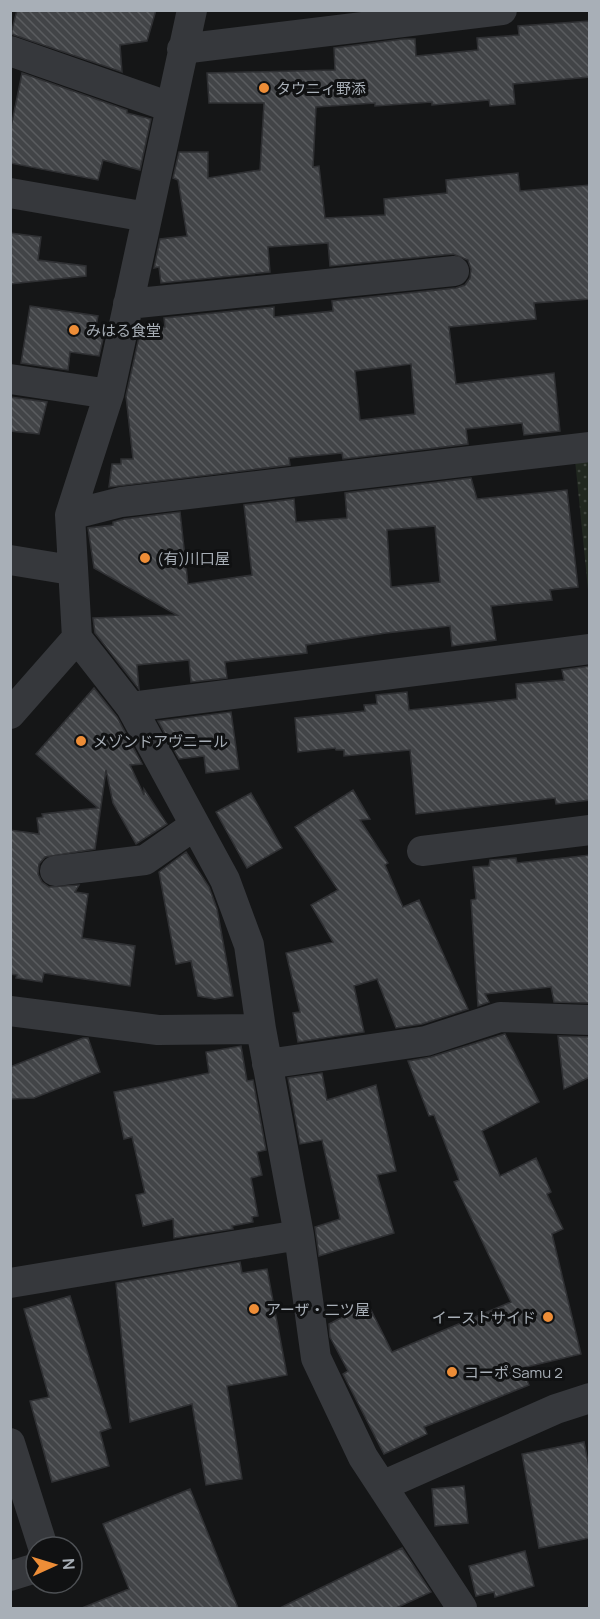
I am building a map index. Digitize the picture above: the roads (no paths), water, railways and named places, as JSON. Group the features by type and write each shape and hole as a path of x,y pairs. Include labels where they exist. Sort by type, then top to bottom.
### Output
{"street":[{"path":"192,10 109,394 70,515 71,570 77,638 131,707 225,880 249,945 267,1064 299,1235 316,1358 363,1457 450,1605"},
{"path":"182,49 502,10"},
{"path":"10,51 170,107"},
{"path":"10,193 147,217"},
{"path":"128,304 454,271"},
{"path":"10,379 109,394"},
{"path":"70,515 121,502 590,447"},
{"path":"10,560 71,570"},
{"path":"10,714 77,638"},
{"path":"131,707 590,649"},
{"path":"56,871 145,860 195,825"},
{"path":"422,851 590,830"},
{"path":"10,1011 158,1030 261,1029"},
{"path":"267,1064 426,1041 500,1017 590,1020"},
{"path":"10,1283 299,1235"},
{"path":"382,1486 555,1409 590,1398"},
{"path":"10,1443 39,1535"}],"place":[{"name":"タウニィ野添","path":"264,88"},
{"name":"みはる食堂","path":"74,330"},
{"name":"(有)川口屋","path":"145,558"},
{"name":"メゾンドアヴニール","path":"81,741"},
{"name":"アーザ・二ツ屋","path":"254,1309"},
{"name":"イーストサイド","path":"548,1317"},
{"name":"コーポ Samu 2","path":"452,1372"}]}
